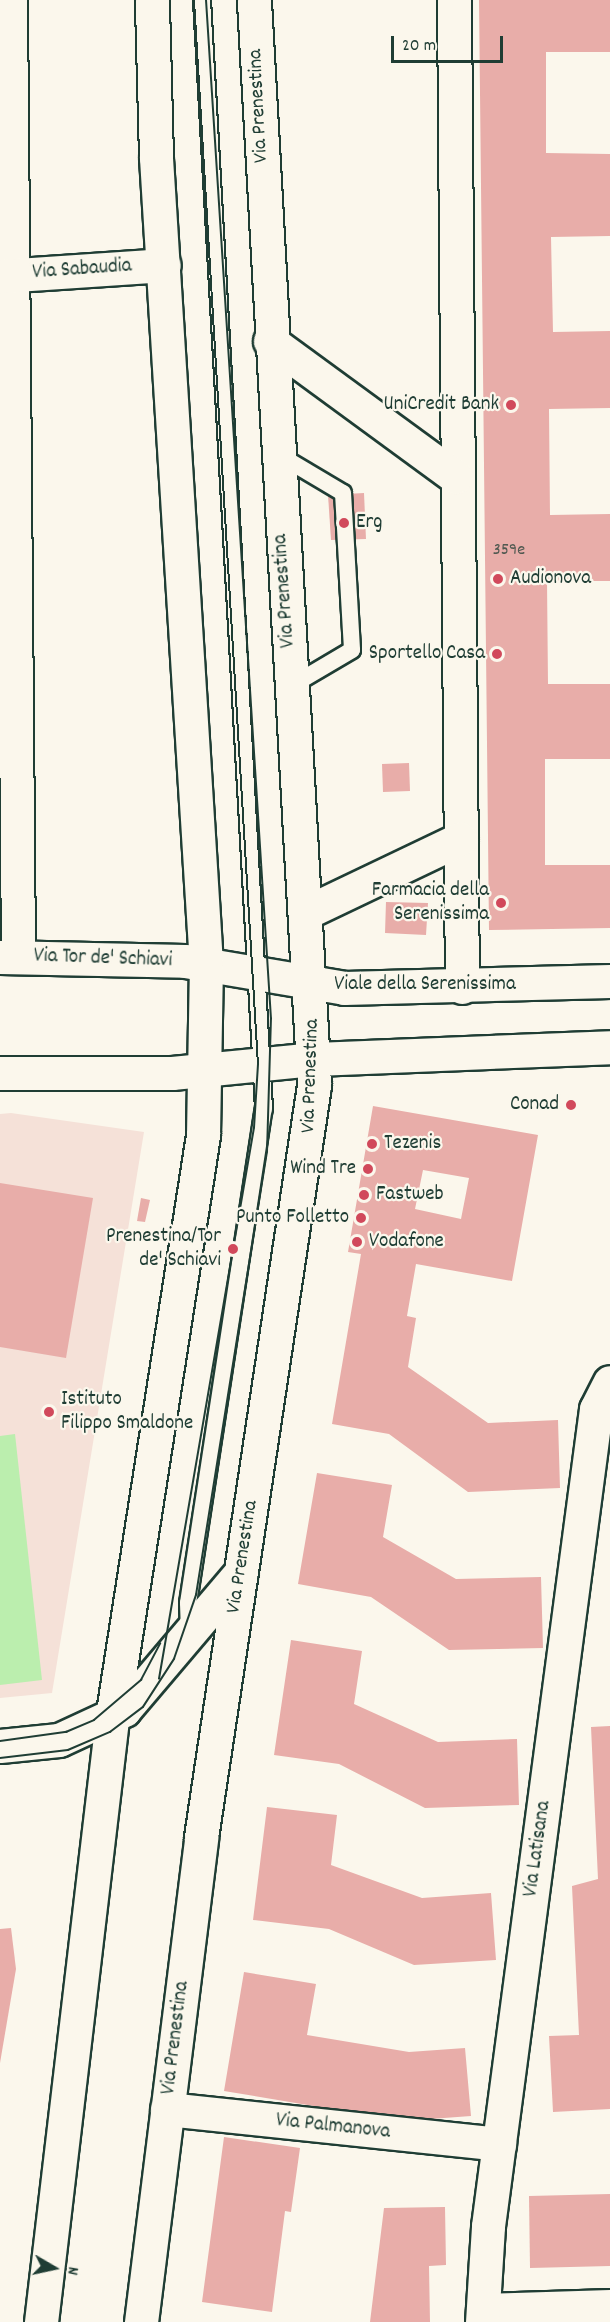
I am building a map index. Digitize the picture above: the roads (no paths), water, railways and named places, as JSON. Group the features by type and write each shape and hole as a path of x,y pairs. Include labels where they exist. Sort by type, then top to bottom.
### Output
{"main road":[{"path":"9,957 6,275 10,0"},
{"path":"41,2322 112,1719 193,1217 206,1072 206,964 164,265 152,0"},
{"name":"Via Prenestina","path":"141,2322 167,2109 240,1573 309,1149 315,1059 312,982 270,341 254,0"},
{"path":"454,0 456,477 462,987"},
{"name":"Via Sabaudia","path":"6,275 164,265"},
{"path":"270,341 456,477"},
{"path":"307,912 460,839"},
{"name":"Via Tor de' Schiavi","path":"9,957 206,964"},
{"name":"Viale della Serenissima","path":"206,964 359,989 610,981"},
{"path":"0,1073 206,1072 315,1059 610,1047"},
{"name":"Via Latisana","path":"483,2316 499,2144 596,1409 610,1382"},
{"path":"0,1746 59,1740 112,1719 185,1642 240,1573"},
{"name":"Via Palmanova","path":"167,2109 499,2144"},
{"path":"483,2316 610,2306"}],"lane":[{"path":"185,1642 188,1603 263,1127 264,1065 202,0"},
{"path":"277,454 343,493 352,650 291,686"}],"tram line":[{"path":"159,1679 254,1128 258,1065 194,0"},
{"path":"0,1758 68,1750 110,1732 143,1707 174,1659 196,1595 267,1152 271,1019 206,0"},
{"path":"0,1741 66,1732 94,1720 141,1680 160,1644"}],"place":[{"name":"UniCredit Bank","path":"511,405"},
{"name":"Erg","path":"344,523"},
{"name":"Audionova","path":"498,579"},
{"name":"Sportello Casa","path":"497,654"},
{"name":"Farmacia della Serenissima","path":"501,903"},
{"name":"Conad","path":"571,1105"},
{"name":"Tezenis","path":"372,1144"},
{"name":"Wind Tre","path":"368,1169"},
{"name":"Fastweb","path":"364,1195"},
{"name":"Punto Folletto","path":"361,1218"},
{"name":"Vodafone","path":"357,1242"},
{"name":"Prenestina/Tor de' Schiavi","path":"233,1249"},
{"name":"Istituto Filippo Smaldone","path":"49,1412"}]}
